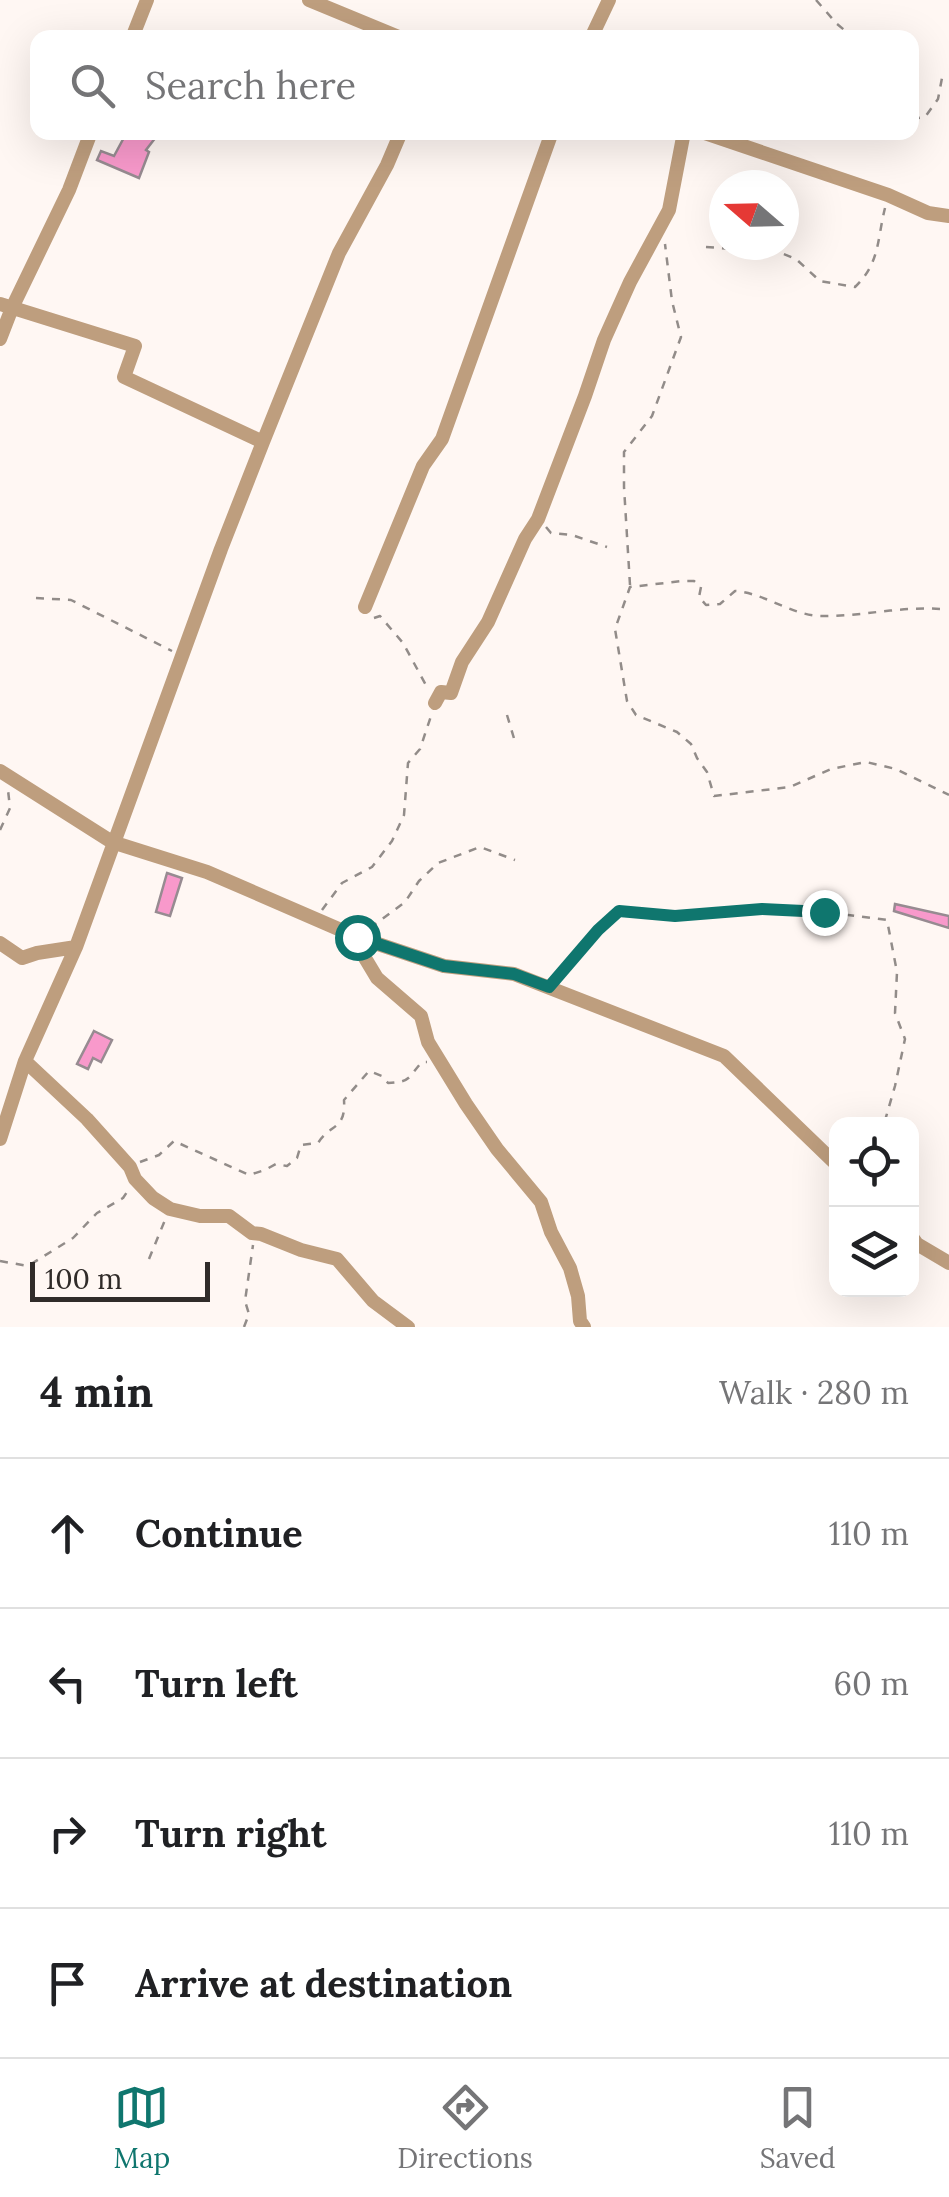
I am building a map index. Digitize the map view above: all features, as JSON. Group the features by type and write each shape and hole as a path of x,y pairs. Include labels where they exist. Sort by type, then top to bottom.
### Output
{"street":[{"path":"135,30 147,0"},
{"path":"309,0 382,30"},
{"path":"594,30 609,0"},
{"path":"0,339 6,306 69,190 88,140"},
{"path":"0,1139 25,1061 76,947 263,442 339,253 398,140"},
{"path":"366,607 423,466 442,439 549,140"},
{"path":"435,703 441,692 452,692 462,662 488,622 524,539 538,519 604,340 630,282 670,210 683,140"},
{"path":"726,140 888,195 928,213 949,216"},
{"path":"6,306 135,346 124,377 263,442"},
{"path":"2,772 112,842 207,872 357,937 444,966 514,974 724,1056 829,1157"},
{"path":"357,937 377,978 421,1016 428,1042 439,1060 498,1149 541,1202 570,1268 584,1327"},
{"path":"0,943 22,958 76,947"},
{"path":"25,1061 88,1119 152,1198 170,1209 200,1216 229,1216 252,1233 337,1260 373,1301 408,1327"},
{"path":"919,1245 949,1262"}],"path":[{"path":"816,0 844,30"},
{"path":"919,118 925,117 938,99 942,78 949,80"},
{"path":"706,246 761,246 796,258 820,281 855,287 876,258 888,195"},
{"path":"662,221 672,302 681,337 652,416 624,452 630,587 614,629 627,701 636,715 676,732 691,744 707,772 714,796 790,787 831,769 866,762 896,769 949,795"},
{"path":"538,519 551,533 572,535 607,547"},
{"path":"630,587 694,581 701,587 700,598 706,605 720,604 735,591 751,592 816,616 912,606 940,608"},
{"path":"36,598 71,600 182,656"},
{"path":"315,919 342,883 372,867 392,842 404,815 408,763 420,748 435,703 404,643 380,616 372,619 366,607"},
{"path":"507,714 516,745"},
{"path":"0,830 10,808 2,772"},
{"path":"357,937 404,902 438,863 480,847 515,860"},
{"path":"549,987 619,911 675,916 762,909 887,920 898,972 896,1013 905,1038 886,1117"},
{"path":"0,1261 28,1266 73,1238 97,1213 123,1198 132,1172 174,1141 249,1175 276,1164 286,1166 297,1158 301,1145 318,1143 337,1128 345,1113 344,1100 369,1071 388,1083 396,1083 412,1078 422,1062 439,1060"},
{"path":"149,1259 170,1209"},
{"path":"244,1327 249,1314 244,1301 254,1248 252,1233"}],"building":[{"path":"123,140 154,140 146,150 149,152 139,178 97,160 101,151 114,156"},
{"path":"167,873 182,878 170,916 156,912"},
{"path":"895,904 949,916 949,928 894,911"},
{"path":"94,1031 112,1040 101,1062 93,1058 88,1069 77,1064"}],"route":[{"path":"357,937 444,966 514,974 549,987 619,911 675,916 762,909 824,912"}]}
